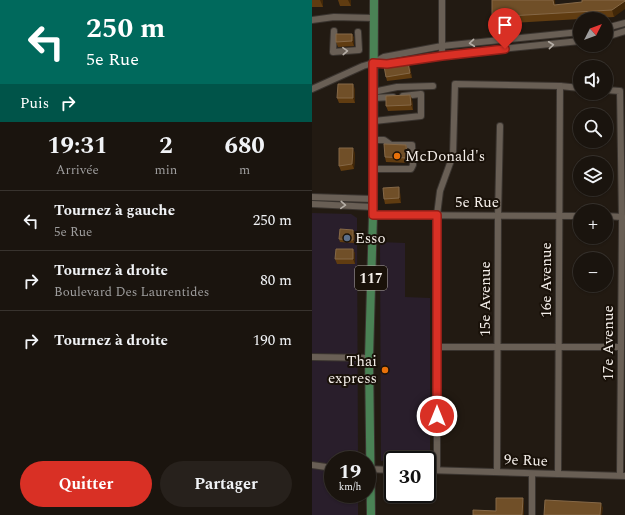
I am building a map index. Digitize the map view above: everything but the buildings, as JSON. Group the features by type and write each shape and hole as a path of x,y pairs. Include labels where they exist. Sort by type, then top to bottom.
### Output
{"main road":[{"name":"117","path":"368,451 374,170 374,0"},
{"name":"117","path":"370,503 370,514"}],"street":[{"path":"442,0 442,56"},
{"path":"312,20 334,17 374,18"},
{"path":"613,26 625,23"},
{"path":"334,31 333,52 358,50 358,32"},
{"path":"613,35 625,31"},
{"path":"312,89 384,57 442,46 573,33"},
{"path":"566,34 567,43"},
{"path":"535,37 536,46"},
{"path":"373,63 387,64 442,56 573,42"},
{"path":"437,470 437,215 440,191 453,155 456,84 573,87"},
{"path":"373,95 397,87 433,86"},
{"name":"16e Avenue","path":"558,474 560,86"},
{"name":"17e Avenue","path":"613,90 620,91 622,217 620,347 623,476"},
{"path":"373,95 420,94 421,116 374,121"},
{"name":"15e Avenue","path":"497,472 498,216 500,126"},
{"path":"374,140 384,140 391,145 412,146 413,165 411,169 374,170"},
{"name":"5e Rue","path":"312,197 373,207 437,215 573,216"},
{"name":"5e Rue","path":"312,204 373,207"},
{"path":"613,216 622,217"},
{"path":"437,347 620,347"},
{"path":"312,357 369,358"},
{"path":"312,465 324,467"},
{"name":"9e Rue","path":"437,470 623,476"},
{"path":"532,474 532,515"}],"shaded area":[{"path":"312,213 351,214 357,218 358,451 324,451 324,503 358,503 358,515 312,515"},
{"path":"380,242 405,243 405,297 430,298 430,451 384,451 384,461 381,461"}],"place":[{"name":"McDonald's","path":"397,156"},
{"name":"Esso","path":"347,238"},
{"name":"Thai express","path":"385,370"}],"route":[{"path":"437,416 437,215 373,215 373,63 387,64 505,49"}]}
